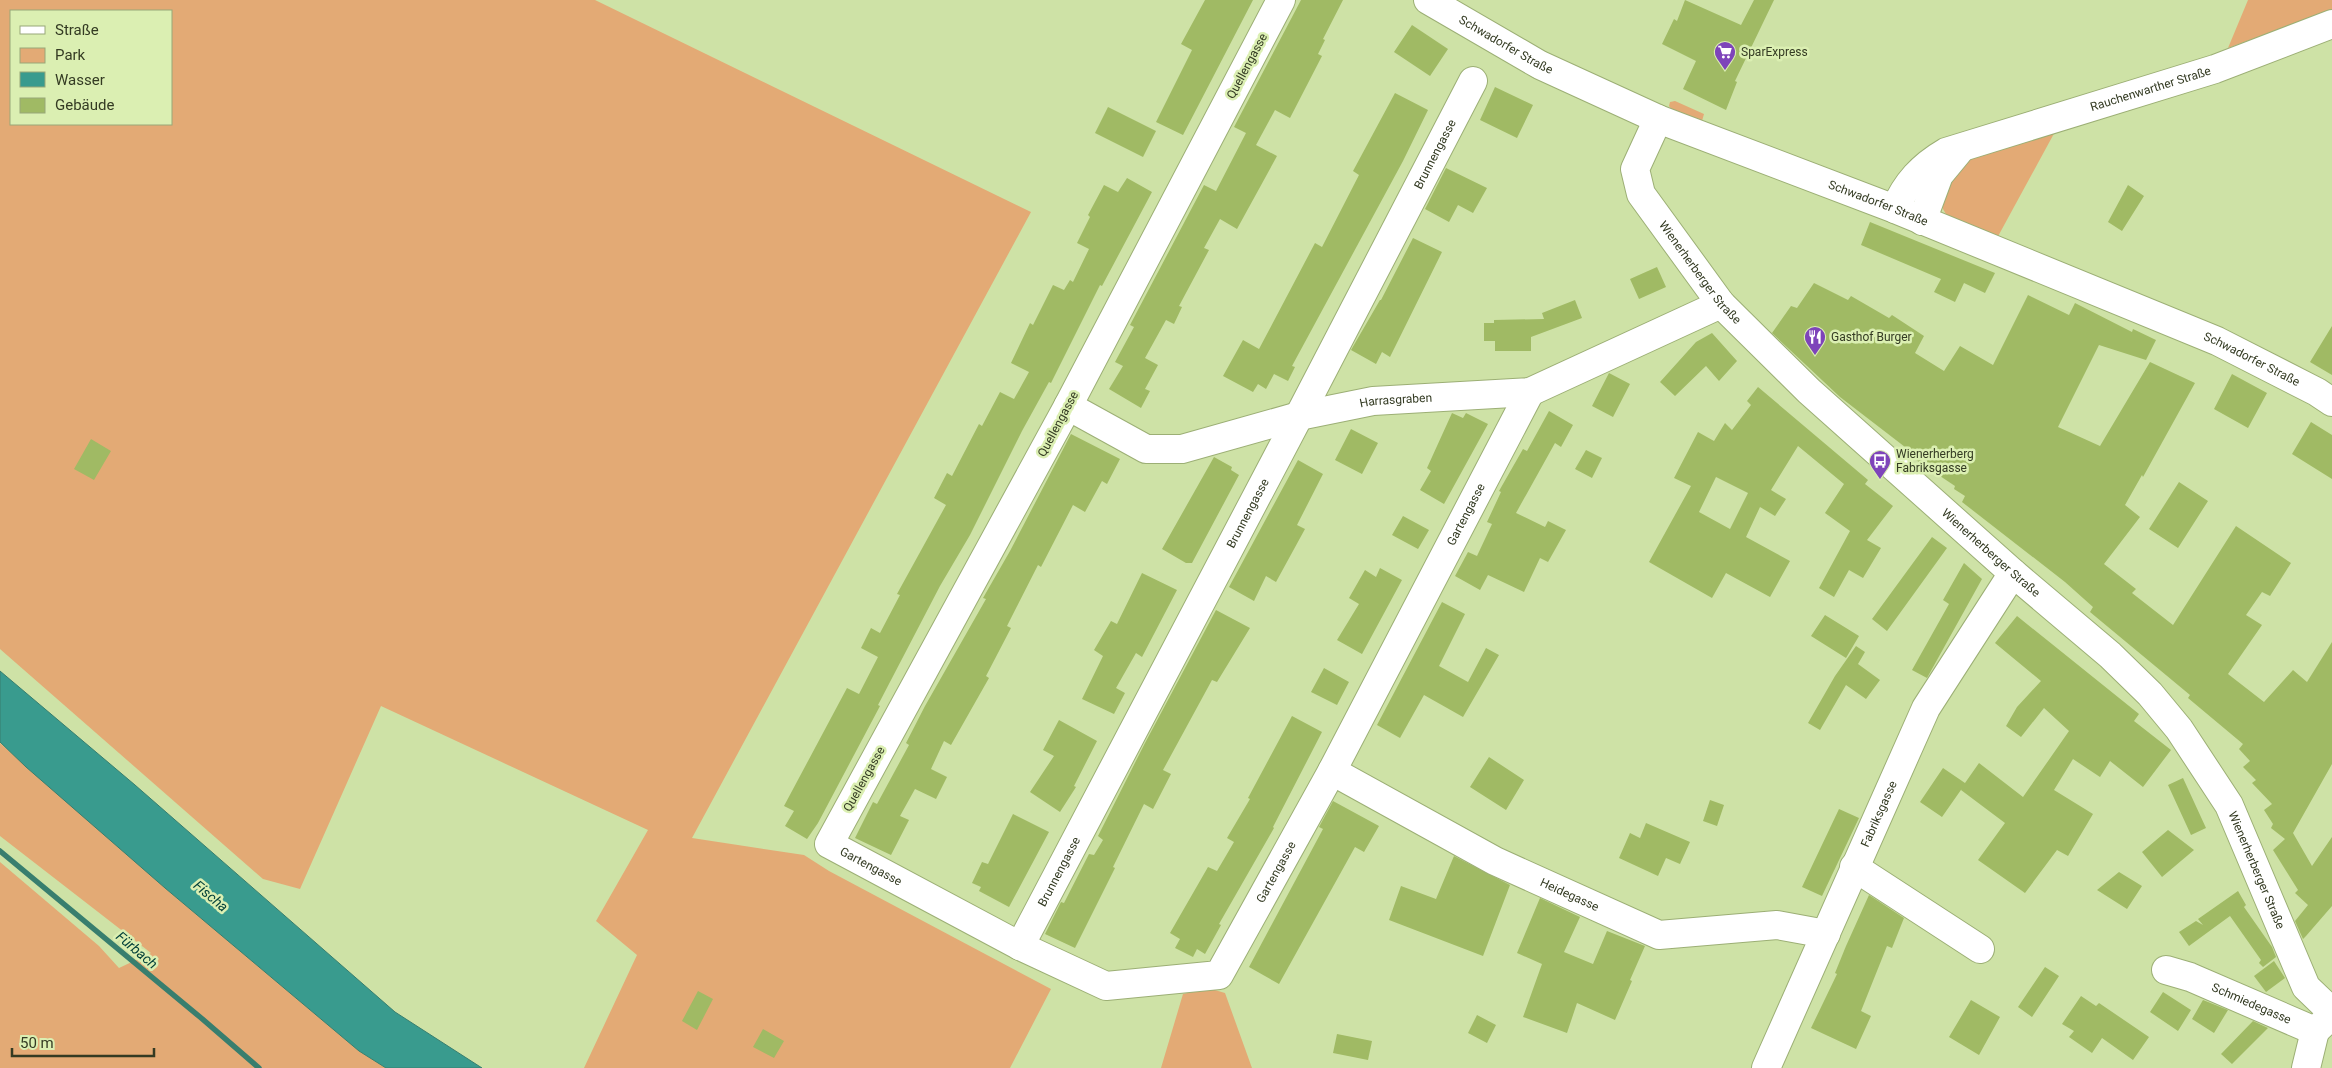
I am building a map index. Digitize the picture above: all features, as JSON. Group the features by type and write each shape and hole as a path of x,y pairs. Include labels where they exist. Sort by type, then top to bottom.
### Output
{"street":[{"name":"Quellengasse","path":"829,844 1068,406 1281,0"},
{"name":"Schwadorfer Straße","path":"1428,0 1540,65 1658,119 1895,209 2217,341 2317,392 2332,402"},
{"name":"Rauchenwarther Straße","path":"1895,209 1907,187 1927,164 1946,152 2215,69 2332,24"},
{"name":"Brunnengasse","path":"1020,946 1473,81"},
{"name":"Wienerherberger Straße","path":"1658,119 1635,169 1641,194 1721,304 1809,391 2012,573 2110,655 2150,694 2179,729 2229,805 2306,988 2326,1019"},
{"name":"Rauchenwarther Straße","path":"1922,220 1940,175 1951,158 1968,144"},
{"name":"Harrasgraben","path":"1068,406 1146,449 1182,449 1299,416 1373,401 1530,392 1721,304"},
{"name":"Gartengasse","path":"829,844 1020,946 1106,986 1219,974 1332,772 1530,392"},
{"name":"Fabriksgasse","path":"1766,1068 1926,708 2012,573"},
{"name":"Heidegasse","path":"1332,772 1495,861 1659,935 1777,926 1826,934"},
{"path":"1854,867 1980,949"},
{"name":"Schmiedegasse","path":"2166,970 2326,1019"},
{"path":"2306,1068 2326,1019"}],"green space":[{"path":"0,0 595,0 1031,212 692,838 804,855 829,871 1051,989 1010,1068 584,1068 637,955 596,921 648,830 381,706 300,889 263,879 0,649"},
{"path":"2248,0 2332,0 2332,10 2228,48"},
{"path":"1675,101 1704,114 1702,121 1672,110 1669,106 1670,102"},
{"path":"2057,128 1996,240 1950,221 1943,209 1942,195 1947,181 1966,160"},
{"path":"0,743 165,888 359,1051 386,1068 0,1068 0,862 99,946 119,968 151,953 0,836"},
{"path":"1208,988 1225,993 1252,1068 1161,1068 1183,994"}],"water":[{"name":"Fischa","path":"0,671 135,785 395,1012 482,1068 386,1068 359,1051 165,888 0,742"}],"building":[{"path":"1205,0 1253,0 1183,135 1156,122 1192,50 1181,44"},
{"path":"1301,0 1343,0 1323,39 1325,40 1318,54 1322,56 1290,118 1275,110 1256,145 1277,156 1237,229 1220,219 1204,248 1209,250 1179,306 1182,307 1174,324 1166,320 1145,358 1158,365 1145,389 1150,391 1141,408 1109,389 1123,366 1115,362 1134,327 1130,325 1204,185 1216,191 1246,133 1234,127"},
{"path":"1685,0 1741,25 1754,0 1774,0 1735,81 1737,82 1726,110 1683,89 1696,61 1662,44 1674,19 1677,21"},
{"path":"1412,25 1448,49 1430,76 1394,52"},
{"path":"1495,87 1533,105 1517,138 1480,120"},
{"path":"1395,93 1428,110 1403,161 1292,366 1295,367 1288,381 1274,374 1266,389 1258,384 1253,392 1223,376 1243,340 1259,349 1315,243 1322,247 1359,175 1353,171"},
{"path":"1108,107 1156,131 1143,157 1095,133"},
{"path":"1446,168 1487,188 1473,213 1458,205 1449,222 1425,209"},
{"path":"1127,178 1152,192 1102,286 1100,285 1051,383 1049,382 1022,431 970,535 940,586 878,705 880,706 818,823 807,839 785,826 794,811 784,806 847,688 859,694 878,657 861,648 871,628 880,633 900,595 897,594 946,505 934,498 947,473 952,476 979,424 982,426 1000,392 1014,399 1029,372 1011,363 1030,323 1033,325 1053,285 1064,290 1070,280 1073,282 1089,249 1077,243 1090,217 1088,215 1104,185 1118,192"},
{"path":"2128,185 2144,196 2122,231 2108,222"},
{"path":"1870,222 1995,273 1985,293 1964,283 1955,302 1934,292 1941,279 1861,245"},
{"path":"1413,238 1442,252 1390,357 1382,352 1376,364 1351,350 1381,300"},
{"path":"1657,267 1666,287 1639,299 1630,279"},
{"path":"1814,283 1848,300 1851,296 1889,318 1892,315 1924,336 1915,353 1944,371 1960,346 1993,365 2028,295 2069,315 2075,303 2132,332 2133,329 2156,340 2146,360 2099,345 2058,427 2100,446 2150,362 2195,383 2143,477 2142,475 2125,505 2140,517 2104,564 2136,589 2132,593 2173,625 2236,526 2291,563 2270,596 2262,592 2246,615 2262,625 2228,674 2264,702 2293,670 2307,682 2332,642 2332,764 2293,833 2312,866 2332,837 2332,906 2303,939 2295,921 2308,905 2295,893 2298,890 2273,850 2285,839 2271,828 2273,824 2264,810 2272,804 2252,783 2256,780 2243,767 2250,761 2239,749 2243,744 2188,698 2190,695 2090,612 2093,607 2065,582 1962,502 1965,496 1954,489 1955,486 1916,460 1918,457 1840,397 1772,333 1791,306 1797,308"},
{"path":"1575,300 1582,318 1531,337 1531,351 1495,351 1495,341 1484,341 1484,323 1494,323 1494,320 1544,319 1542,313"},
{"path":"2332,326 2332,375 2310,362"},
{"path":"1712,333 1737,361 1719,381 1706,366 1675,396 1660,382 1696,342"},
{"path":"1609,373 1630,384 1613,417 1592,406"},
{"path":"2232,374 2267,393 2248,428 2214,409"},
{"path":"1758,387 1868,480 1865,484 1893,506 1867,540 1881,548 1863,578 1849,570 1834,597 1819,588 1850,531 1825,513 1844,484 1798,446 1771,490 1786,499 1775,516 1760,507 1746,537 1790,561 1770,597 1726,573 1712,598 1649,562 1691,486 1674,478 1698,432 1714,441 1725,423 1732,430 1751,405 1747,401","holes":["1716,477 1748,493 1730,529 1699,512"]},
{"path":"1549,411 1573,425 1561,447 1555,443 1516,513 1545,527 1548,521 1566,530 1548,562 1540,558 1524,592 1488,575 1480,590 1455,576 1468,552 1477,556 1492,524 1487,522 1501,492 1499,491 1523,449 1527,451"},
{"path":"1452,413 1463,418 1466,413 1488,424 1444,504 1420,490 1431,471 1427,468"},
{"path":"2311,422 2332,435 2332,479 2292,454"},
{"path":"1351,429 1378,443 1362,474 1335,460"},
{"path":"1071,434 1120,459 1107,484 1102,481 1085,512 1073,505 1041,567 1038,565 1007,626 1011,628 986,676 989,678 951,745 944,741 931,769 947,777 936,799 915,789 900,816 909,820 891,855 855,838 873,802 877,804 909,745 906,743 925,706 986,599 983,598 1010,551"},
{"path":"91,439 111,451 94,480 74,469"},
{"path":"1586,450 1602,458 1592,478 1575,469"},
{"path":"1214,457 1232,467 1231,470 1239,475 1192,563 1186,563 1162,549"},
{"path":"1298,460 1323,474 1297,525 1305,529 1276,582 1266,576 1254,601 1229,587"},
{"path":"2179,482 2208,501 2178,548 2149,529"},
{"path":"1403,516 1429,530 1418,549 1392,535"},
{"path":"1932,537 1947,548 1887,631 1872,619"},
{"path":"1964,563 1982,579 1927,678 1912,670 1949,604 1943,600"},
{"path":"1380,568 1402,580 1362,654 1337,640 1359,604 1349,598 1365,570 1376,577"},
{"path":"1142,573 1177,590 1142,657 1136,653 1116,688 1125,693 1114,714 1082,699 1103,656 1094,650 1111,621 1117,624"},
{"path":"1442,602 1465,614 1439,666 1468,682 1486,648 1499,655 1463,717 1424,695 1400,738 1377,725"},
{"path":"1216,610 1250,628 1217,682 1212,680 1163,770 1171,774 1153,809 1144,804 1113,867 1115,868 1075,948 1045,934 1061,902 1064,903 1089,854 1094,855 1103,840 1098,836"},
{"path":"1825,615 1859,636 1846,658 1811,636"},
{"path":"2017,616 2139,714 2134,721 2171,750 2143,787 2110,761 2100,777 2073,759 2054,790 2093,814 2068,856 2057,850 2025,893 1978,860 2005,823 1961,790 1963,787 1942,817 1920,802 1943,768 1965,783 1979,763 2023,797 2069,731 2044,708 2021,737 2006,726 2017,707 2041,681 1995,643"},
{"path":"1856,646 1865,652 1858,664 1880,680 1866,699 1846,685 1820,730 1808,723 1835,676"},
{"path":"1324,668 1349,682 1337,705 1311,692"},
{"path":"1292,716 1322,732 1274,828 1219,924 1221,925 1205,954 1197,949 1193,957 1175,948 1180,939 1170,933 1208,867 1217,871 1234,842 1227,838 1250,799 1248,798"},
{"path":"1059,720 1097,741 1074,786 1076,787 1060,812 1030,792 1054,756 1043,750"},
{"path":"1489,757 1524,780 1506,810 1470,787"},
{"path":"2183,778 2206,828 2191,835 2168,785"},
{"path":"1710,800 1724,805 1717,826 1703,821"},
{"path":"1333,801 1379,826 1364,852 1355,847 1279,984 1249,967 1323,829 1319,827"},
{"path":"1839,809 1859,818 1822,896 1802,887"},
{"path":"1013,814 1049,832 1009,907 979,891 981,887 972,883 982,862 988,864"},
{"path":"1646,823 1690,842 1680,864 1666,858 1658,876 1619,858 1630,833 1640,838"},
{"path":"2168,830 2194,850 2162,877 2142,852"},
{"path":"1454,856 1510,885 1483,956 1389,920 1401,886 1436,899"},
{"path":"2119,872 2142,886 2127,909 2097,890"},
{"path":"2238,891 2246,905 2244,907 2272,947 2276,957 2263,967 2259,963 2261,960 2230,916 2189,946 2179,932 2196,921 2203,925 2198,919"},
{"path":"1869,895 1904,918 1892,948 1887,946 1861,1011 1871,1016 1856,1049 1811,1028 1837,974 1835,973"},
{"path":"1540,898 1580,917 1564,952 1593,964 1607,931 1645,946 1615,1020 1577,1003 1567,1033 1523,1017 1542,964 1517,953"},
{"path":"2274,961 2285,978 2266,992 2254,976"},
{"path":"2045,967 2059,976 2032,1017 2018,1007"},
{"path":"698,991 713,999 697,1030 682,1021"},
{"path":"2163,992 2191,1010 2178,1031 2150,1012"},
{"path":"2081,996 2096,1006 2099,1003 2149,1037 2133,1060 2102,1038 2092,1053 2069,1037 2074,1031 2062,1024"},
{"path":"1971,1000 2000,1017 1979,1055 1949,1037"},
{"path":"2203,1000 2228,1010 2214,1033 2192,1019"},
{"path":"1477,1015 1496,1025 1487,1043 1468,1033"},
{"path":"2253,1021 2268,1028 2232,1064 2221,1054"},
{"path":"763,1029 784,1041 774,1058 753,1047"},
{"path":"1337,1034 1372,1041 1368,1060 1333,1053"}],"waterway":[{"name":"Fürbach","path":"0,851 259,1068"}],"place":[{"name":"SparExpress","path":"1725,71"},
{"name":"Gasthof Burger","path":"1815,356"},
{"name":"Wienerherberg Fabriksgasse","path":"1880,480"}]}
